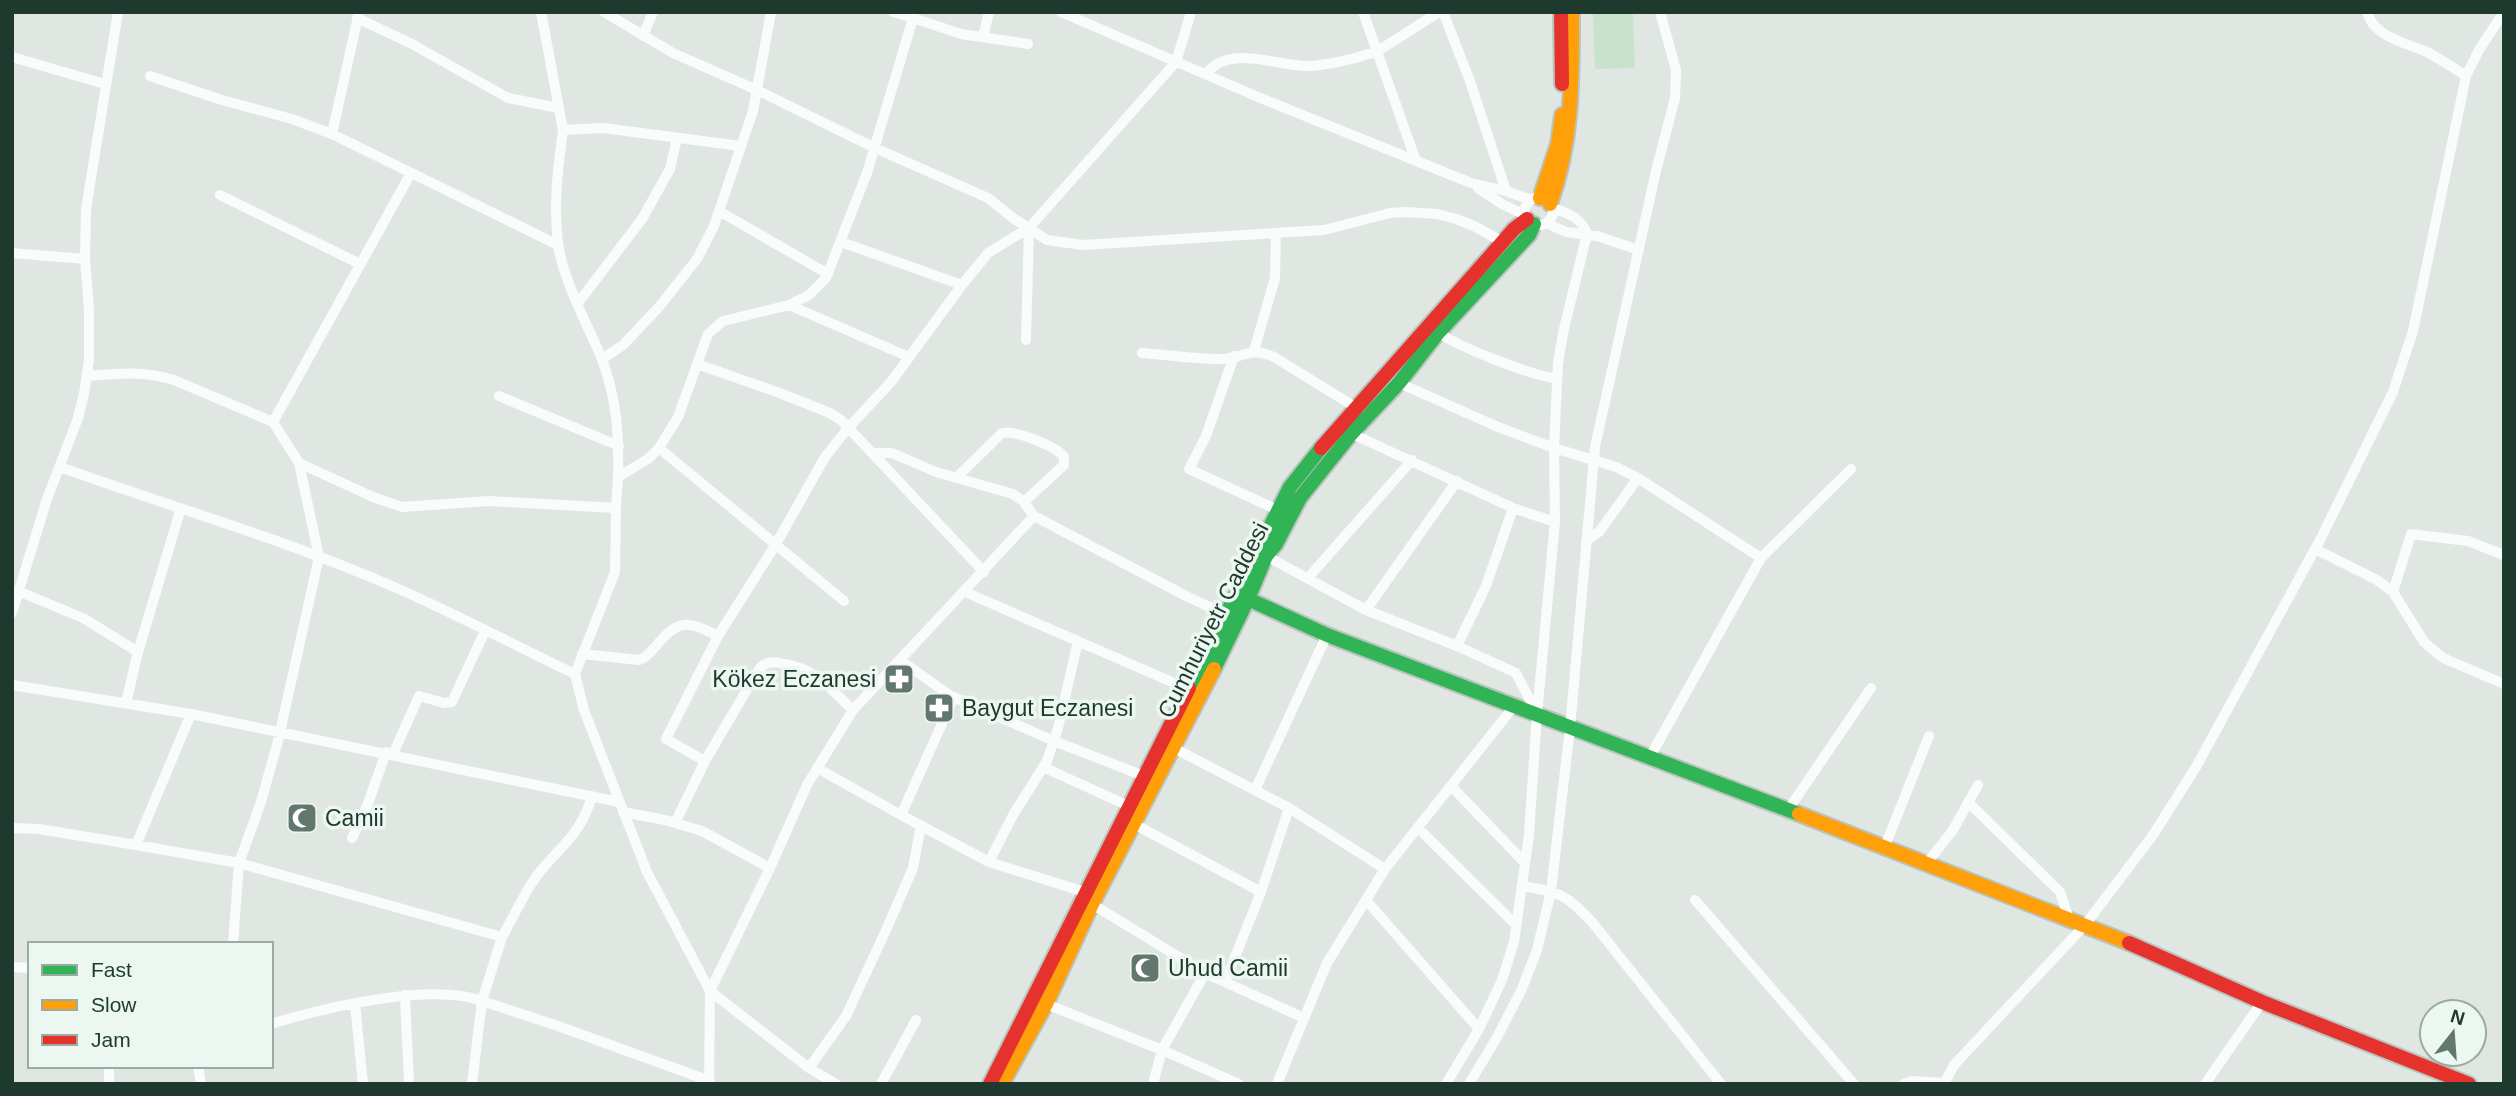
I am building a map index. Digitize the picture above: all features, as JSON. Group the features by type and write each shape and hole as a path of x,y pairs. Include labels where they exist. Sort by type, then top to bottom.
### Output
{"main road":[{"path":"1543,202 1560,129 1561,12"},
{"path":"1543,202 1563,171 1571,123 1572,12"},
{"path":"990,1084 1134,814 1144,776 1168,745 1188,689 1231,617 1284,513 1290,487 1336,426 1434,329 1514,229 1533,220"},
{"name":"Cumhuriyetr Caddesi","path":"1134,814 1231,617 1248,599 1266,555 1276,544 1284,513 1399,383 1434,329 1520,246 1529,235 1533,220"},
{"path":"1248,599 1327,635 1885,846 2070,919 2262,1003 2469,1084"},
{"path":"1002,1084 1046,1003 1089,898"}],"street":[{"path":"12,613 47,499 78,418 87,376 89,311 85,259 86,209 118,12"},
{"path":"541,12 563,130 555,195 558,245 613,390 619,446 615,572 575,674 584,710 647,872 710,991 809,1068 836,1084"},
{"path":"604,12 673,53 988,198 1047,240 1083,245 1324,230 1390,213 1421,212 1456,219 1503,242"},
{"path":"643,36 653,12"},
{"path":"602,359 623,345 697,259 719,211 753,111 771,12"},
{"path":"893,12 961,34 1028,44"},
{"path":"983,37 989,12"},
{"path":"1061,12 1258,97 1471,183 1543,202 1576,218 1587,234 1563,333 1557,378 1555,522 1525,863 1516,925 1509,961 1479,1029 1446,1084"},
{"path":"705,761 666,738 718,636 776,544 825,457 849,426 891,382 961,285 988,253 1028,228 1176,62 1191,12"},
{"path":"1363,12 1416,161"},
{"path":"1206,74 1225,61 1264,60 1313,66 1378,51 1441,12 1470,81 1506,191"},
{"path":"1469,1084 1521,991 1537,950 1552,891 1570,728 1594,459 1676,84 1672,55 1660,12"},
{"path":"2367,12 2369,19 2387,36 2427,52 2466,76"},
{"path":"1904,1084 1912,1081 1944,1084 1954,1065 2085,925 2153,835 2196,767 2315,549 2393,392 2413,331 2466,76 2504,12"},
{"path":"332,134 358,15 509,98 558,108"},
{"path":"618,477 648,459 678,417 708,334 723,321 789,305 809,295 828,274 875,148 913,18"},
{"path":"12,57 105,84"},
{"path":"150,76 222,100 292,119 332,134 558,245"},
{"path":"563,130 603,128 741,146"},
{"path":"578,303 642,219 670,169 677,138"},
{"path":"273,422 411,173"},
{"path":"1471,183 1502,204 1533,220 1566,232 1587,234 1639,250"},
{"path":"220,195 360,264"},
{"path":"1533,220 1526,206 1543,202"},
{"path":"1533,220 1552,216 1543,202"},
{"path":"719,211 828,274"},
{"path":"1026,340 1028,228"},
{"path":"1254,351 1275,278 1276,233"},
{"path":"841,242 961,285"},
{"path":"12,253 85,259"},
{"path":"789,305 909,357"},
{"path":"1434,329 1464,346 1538,374 1557,378"},
{"path":"1142,353 1219,359 1254,351 1274,357 1369,416"},
{"path":"1234,356 1206,436 1189,469 1284,513"},
{"path":"697,364 830,413 849,426 984,572"},
{"path":"87,376 132,372 158,375 273,422 299,463 319,557 280,732 261,802 239,863 233,942"},
{"path":"1399,383 1498,427 1554,448 1594,459 1639,478 1761,558"},
{"path":"499,396 619,446"},
{"path":"1336,426 1513,508 1555,522"},
{"path":"956,478 1002,433 1016,433 1058,451 1064,457 1064,465 1024,502"},
{"path":"659,447 844,601"},
{"path":"873,453 892,453 956,478 1007,492 1024,502 1034,516 1231,617"},
{"path":"1308,578 1412,460"},
{"path":"299,463 373,498 402,507 489,501 616,508"},
{"path":"60,467 266,536 392,586 575,674"},
{"path":"1650,757 1761,558 1851,468"},
{"path":"1586,541 1600,532 1639,478"},
{"path":"1366,610 1457,481"},
{"path":"126,703 138,652 181,508"},
{"path":"1457,646 1486,586 1513,508"},
{"path":"273,1023 303,1014 405,995 467,997 558,1026 710,1082 710,991 807,785 853,710 1034,516"},
{"path":"2393,592 2411,534 2468,541 2504,555"},
{"path":"2315,549 2377,580 2393,592 2424,642 2438,654 2452,663 2493,677 2504,684"},
{"path":"1266,555 1366,610 1516,673 1537,715"},
{"path":"18,592 83,618 138,652"},
{"path":"965,592 1188,689"},
{"path":"582,654 639,660 646,657 670,630 682,624 698,626 718,636"},
{"path":"352,838 419,696 444,703 452,702 485,631"},
{"path":"1255,790 1327,635"},
{"path":"989,862 1013,815 1043,767 1054,741 1078,641"},
{"path":"900,660 954,698 1144,776"},
{"path":"675,823 705,761 759,669 767,662 800,667 812,672 853,710"},
{"path":"12,685 191,714 619,802"},
{"path":"1788,810 1871,688"},
{"path":"901,815 954,698"},
{"path":"1277,1084 1327,963 1385,869 1514,706"},
{"path":"136,845 191,714"},
{"path":"1885,846 1929,736"},
{"path":"1168,745 1289,808 1385,869"},
{"path":"1043,767 1134,814 1261,892"},
{"path":"817,768 989,862 1089,898 1205,973 1304,1018"},
{"path":"1927,863 1954,830 1978,785"},
{"path":"1451,786 1525,863"},
{"path":"472,1084 482,1001 502,937 532,883 575,834 586,816 592,796"},
{"path":"1968,802 2060,892 2070,919"},
{"path":"1226,982 1261,892 1289,808"},
{"path":"623,812 702,831 769,868"},
{"path":"809,1068 846,1016 887,928 912,868 921,825"},
{"path":"12,828 39,829 239,863 502,937"},
{"path":"1418,828 1516,925"},
{"path":"1522,886 1552,891 1570,899 1592,922 1721,1084"},
{"path":"1366,900 1479,1029"},
{"path":"1695,900 1854,1084"},
{"path":"1153,1084 1162,1050 1205,973"},
{"path":"405,995 409,1084"},
{"path":"1046,1003 1240,1084"},
{"path":"2205,1084 2262,1003"},
{"path":"355,1004 363,1084"},
{"path":"881,1084 916,1020"}],"green space":[{"path":"1593,12 1633,12 1635,68 1595,69"}],"traffic: fast":[{"path":"1214,669 1266,556 1276,544 1300,498 1352,433 1399,383 1438,333 1529,235 1534,224"},
{"path":"1189,688 1290,487 1321,448"},
{"path":"1248,599 1327,635 1799,814"}],"traffic: slow":[{"path":"1550,204 1563,157 1570,109 1572,12"},
{"path":"1540,198 1558,144 1562,115"},
{"path":"1002,1084 1046,1004 1092,904 1214,669"},
{"path":"1799,814 2129,943"}],"traffic: jam":[{"path":"1561,12 1562,84"},
{"path":"1321,448 1514,229 1527,219"},
{"path":"990,1084 1189,688"},
{"path":"2129,943 2262,1002 2469,1084"}],"place":[{"name":"Kökez Eczanesi","path":"899,679"},
{"name":"Baygut Eczanesi","path":"939,708"},
{"name":"Camii","path":"302,818"},
{"name":"Uhud Camii","path":"1145,968"}]}
